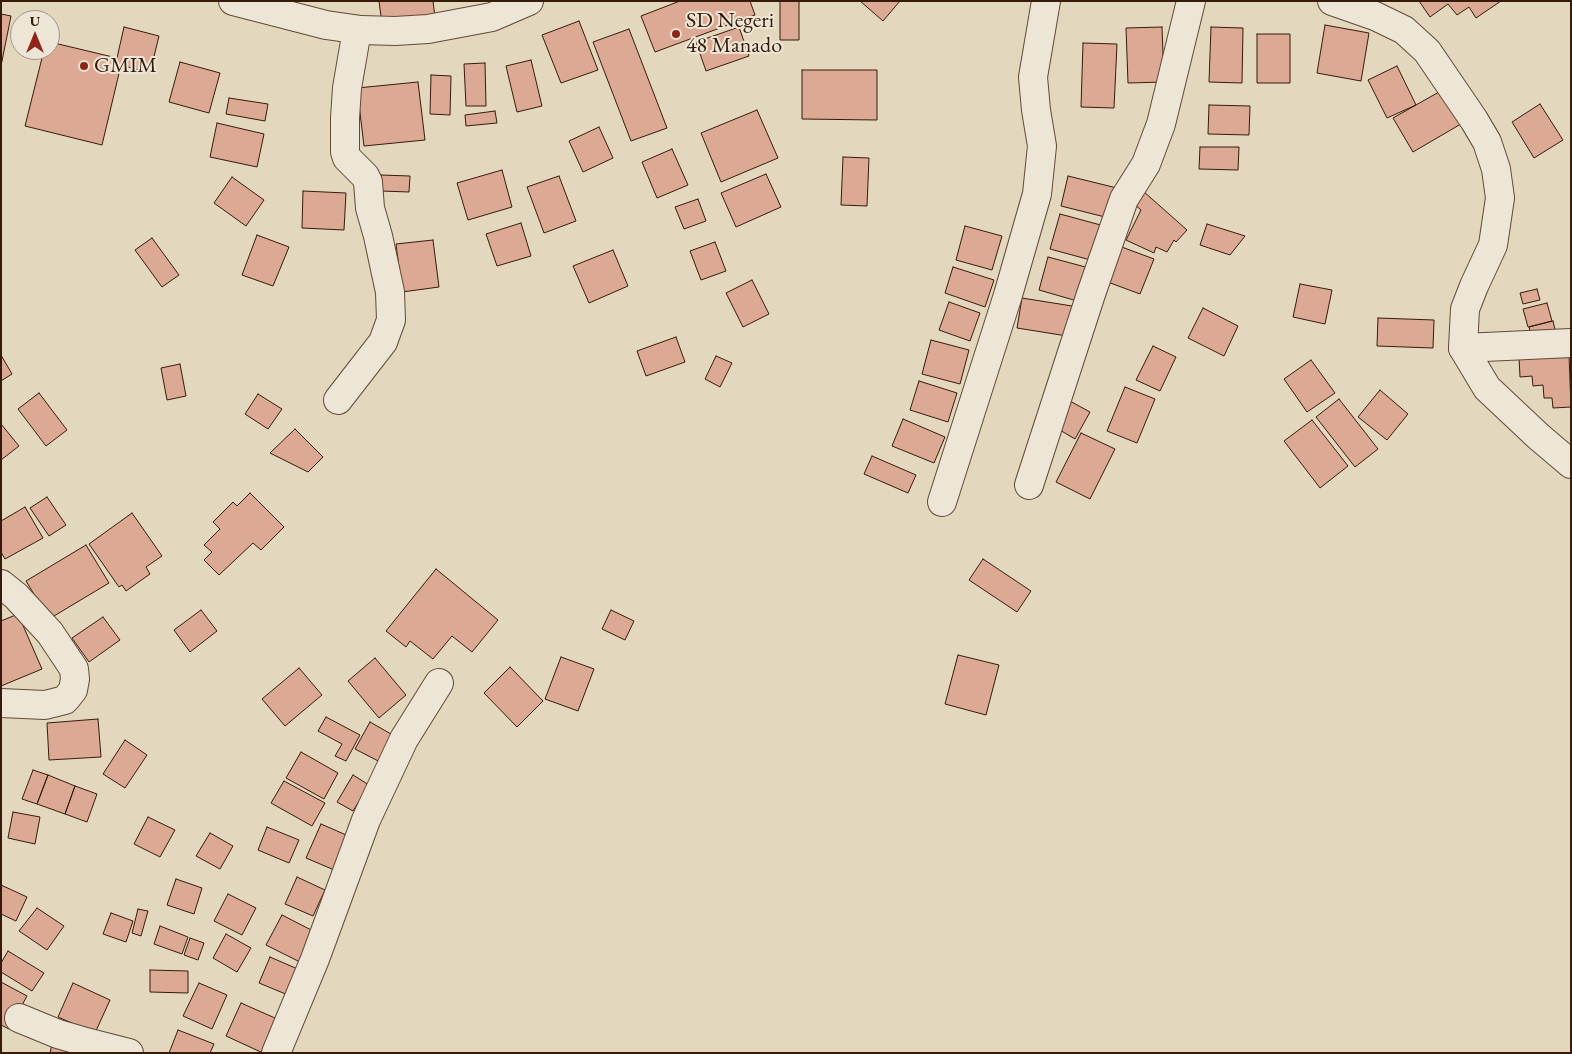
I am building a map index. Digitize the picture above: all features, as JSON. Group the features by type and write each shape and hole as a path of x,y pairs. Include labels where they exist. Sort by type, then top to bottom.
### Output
{"street":[{"path":"234,1 326,25 357,30 395,31 428,29 492,17 529,1"},
{"path":"942,502 1008,295 1037,194 1042,146 1033,78 1046,1"},
{"path":"1029,485 1124,200 1146,164 1162,124 1191,1"},
{"path":"1332,1 1375,16 1404,30 1422,46 1433,59 1487,142 1496,169 1500,198 1493,245 1465,309 1463,348 1487,388 1571,464"},
{"path":"338,400 383,342 391,320 390,292 370,208 368,182 365,176 347,158 345,152 347,88 357,30"},
{"path":"1463,348 1571,343"},
{"path":"1,584 16,596 50,633 74,669 76,679 73,690 65,700 45,705 1,702"},
{"path":"276,1053 315,959 366,820 404,739 439,683"},
{"path":"19,1018 82,1042 129,1053"}],"building":[{"path":"379,1 433,1 435,17 382,24"},
{"name":"SD Negeri 48 Manado","path":"680,1 750,1 755,15 655,52 641,16"},
{"path":"780,1 799,1 799,40 780,40"},
{"path":"860,1 900,1 883,21"},
{"path":"1419,1 1501,1 1476,18 1469,7 1457,15 1448,4 1430,17"},
{"path":"1,14 10,16 10,21 1,66"},
{"path":"579,21 598,70 561,83 542,35"},
{"path":"1325,25 1369,33 1361,81 1317,73"},
{"path":"124,27 159,36 150,73 121,65 102,145 25,126 42,60 60,60 60,44 117,58"},
{"path":"739,27 749,56 706,71 696,42"},
{"path":"1162,27 1164,82 1128,83 1126,28"},
{"path":"1211,27 1243,28 1242,83 1209,82"},
{"path":"629,29 667,128 631,141 593,42"},
{"path":"1257,34 1290,34 1290,83 1257,83"},
{"path":"1083,43 1117,44 1114,108 1081,107"},
{"path":"531,60 542,106 517,112 506,66"},
{"path":"180,62 220,73 209,113 169,102"},
{"path":"485,63 486,106 466,106 464,64"},
{"path":"1397,66 1416,105 1387,118 1368,80"},
{"path":"802,70 877,70 877,120 802,119"},
{"path":"431,75 451,76 450,115 430,114"},
{"path":"418,82 425,140 364,146 357,88"},
{"path":"1446,88 1466,121 1413,152 1393,118"},
{"path":"229,98 268,104 265,121 226,114"},
{"path":"1540,104 1563,140 1534,158 1512,122"},
{"path":"1209,105 1250,106 1249,135 1208,134"},
{"path":"757,110 778,158 721,182 701,133"},
{"path":"495,111 497,123 466,126 465,115"},
{"path":"217,123 264,134 257,167 210,157"},
{"path":"599,127 613,158 583,172 569,141"},
{"path":"1200,147 1239,147 1238,170 1199,169"},
{"path":"672,149 688,185 657,198 642,162"},
{"path":"843,157 869,158 867,206 841,205"},
{"path":"502,170 512,207 468,220 457,183"},
{"path":"766,174 781,207 736,227 721,193"},
{"path":"381,175 410,176 409,192 381,191"},
{"path":"559,176 576,221 544,233 527,187"},
{"path":"1068,176 1117,188 1109,218 1061,206"},
{"path":"232,177 264,200 246,226 214,203"},
{"path":"303,191 346,193 344,230 302,228"},
{"path":"1143,191 1187,230 1176,242 1174,240 1167,252 1156,247 1154,253 1126,240 1141,210 1133,203"},
{"path":"698,199 706,221 684,229 675,207"},
{"path":"1060,214 1108,227 1098,262 1050,249"},
{"path":"521,223 531,256 497,266 486,234"},
{"path":"1207,224 1245,236 1230,255 1200,245"},
{"path":"965,226 1002,236 992,270 956,260"},
{"path":"257,235 289,247 273,286 242,275"},
{"path":"152,238 179,275 162,287 135,250"},
{"path":"433,240 439,287 402,292 396,244"},
{"path":"715,242 726,271 701,280 690,251"},
{"path":"1119,246 1154,259 1140,294 1105,281"},
{"path":"613,250 628,286 589,303 573,266"},
{"path":"1048,257 1093,269 1084,303 1039,290"},
{"path":"953,267 994,280 985,307 945,293"},
{"path":"752,280 769,314 743,327 726,293"},
{"path":"1300,284 1332,290 1325,324 1293,317"},
{"path":"1537,289 1540,300 1523,304 1520,293"},
{"path":"1022,298 1072,306 1067,336 1017,328"},
{"path":"949,302 980,313 970,341 939,330"},
{"path":"1547,303 1552,321 1528,327 1523,309"},
{"path":"1203,308 1238,326 1224,356 1188,338"},
{"path":"1378,318 1434,320 1433,348 1377,346"},
{"path":"1553,321 1557,338 1534,344 1529,327"},
{"path":"676,337 685,362 646,376 637,351"},
{"path":"931,340 969,350 960,384 922,374"},
{"path":"1153,346 1176,357 1160,391 1136,380"},
{"path":"1569,354 1571,407 1553,408 1552,398 1544,398 1543,385 1533,386 1532,376 1520,377 1519,357"},
{"path":"1,355 12,374 1,381"},
{"path":"716,356 732,363 720,387 705,379"},
{"path":"1311,360 1335,393 1307,412 1284,379"},
{"path":"180,364 186,396 167,400 161,368"},
{"path":"919,381 957,393 948,422 910,410"},
{"path":"1125,387 1155,399 1137,443 1107,431"},
{"path":"1380,390 1408,414 1387,440 1358,417"},
{"path":"39,393 67,430 46,446 18,409"},
{"path":"258,394 282,409 268,429 245,414"},
{"path":"1339,399 1378,449 1355,467 1316,417"},
{"path":"1068,400 1090,412 1075,439 1053,426"},
{"path":"903,419 945,437 934,463 892,446"},
{"path":"1312,420 1348,466 1320,488 1284,441"},
{"path":"1,424 19,446 1,460"},
{"path":"295,429 323,457 308,472 270,453"},
{"path":"1081,433 1115,449 1090,499 1056,482"},
{"path":"872,456 916,475 908,493 864,474"},
{"path":"250,493 284,527 261,550 253,543 219,575 204,560 212,552 204,545 220,529 213,522 233,502 237,506"},
{"path":"47,497 66,525 49,536 30,508"},
{"path":"25,507 43,538 5,559 1,552 1,521"},
{"path":"132,513 162,556 146,567 150,574 126,591 122,585 119,587 89,544"},
{"path":"86,545 109,583 49,619 26,581"},
{"path":"983,559 1031,591 1017,612 969,580"},
{"path":"436,569 498,620 472,652 452,636 433,659 410,641 406,647 386,631"},
{"path":"201,610 217,631 190,652 174,630"},
{"path":"611,610 634,621 625,640 602,629"},
{"path":"18,614 42,669 1,686 1,621"},
{"path":"103,617 120,640 89,662 72,638"},
{"path":"958,655 999,665 986,715 945,704"},
{"path":"561,657 594,669 578,711 545,699"},
{"path":"375,658 406,695 379,718 348,681"},
{"path":"510,667 543,701 517,727 484,693"},
{"path":"299,668 322,695 285,726 262,699"},
{"path":"326,717 360,735 346,761 335,756 342,744 318,731"},
{"path":"98,719 101,757 49,760 47,723"},
{"path":"370,722 398,738 384,764 355,749"},
{"path":"125,740 147,755 125,788 103,774"},
{"path":"301,752 338,773 324,799 286,778"},
{"path":"33,770 48,775 37,804 22,799"},
{"path":"48,775 75,786 65,814 37,804"},
{"path":"353,775 369,785 353,811 337,802"},
{"path":"284,781 325,803 312,826 271,803"},
{"path":"75,786 97,794 87,822 65,814"},
{"path":"13,812 40,817 35,844 8,838"},
{"path":"148,817 175,830 160,857 134,844"},
{"path":"321,824 353,838 339,872 306,858"},
{"path":"267,827 299,840 289,863 258,850"},
{"path":"210,833 233,846 220,869 196,856"},
{"path":"297,877 325,890 313,916 285,904"},
{"path":"176,879 202,888 194,914 167,905"},
{"path":"1,885 27,897 16,921 1,914"},
{"path":"228,894 256,908 242,935 214,921"},
{"path":"37,908 64,926 47,950 19,931"},
{"path":"138,909 148,911 141,936 132,933"},
{"path":"111,913 133,921 126,942 103,934"},
{"path":"282,915 319,934 304,964 266,945"},
{"path":"160,926 188,937 182,954 154,944"},
{"path":"226,934 251,948 237,972 213,958"},
{"path":"190,938 204,943 198,960 184,955"},
{"path":"8,951 44,973 32,991 1,972 1,963"},
{"path":"270,957 300,970 288,995 259,983"},
{"path":"150,970 188,971 188,993 150,992"},
{"path":"1,982 27,996 9,1029 1,1025"},
{"path":"73,983 110,1000 95,1033 58,1017"},
{"path":"199,983 227,995 212,1029 183,1016"},
{"path":"241,1003 284,1022 263,1053 226,1036"},
{"path":"178,1030 214,1044 210,1053 169,1053"},
{"path":"52,1044 74,1051 73,1053 50,1053"}],"place":[{"name":"SD Negeri 48 Manado","path":"676,34"},
{"name":"GMIM","path":"84,66"}]}
